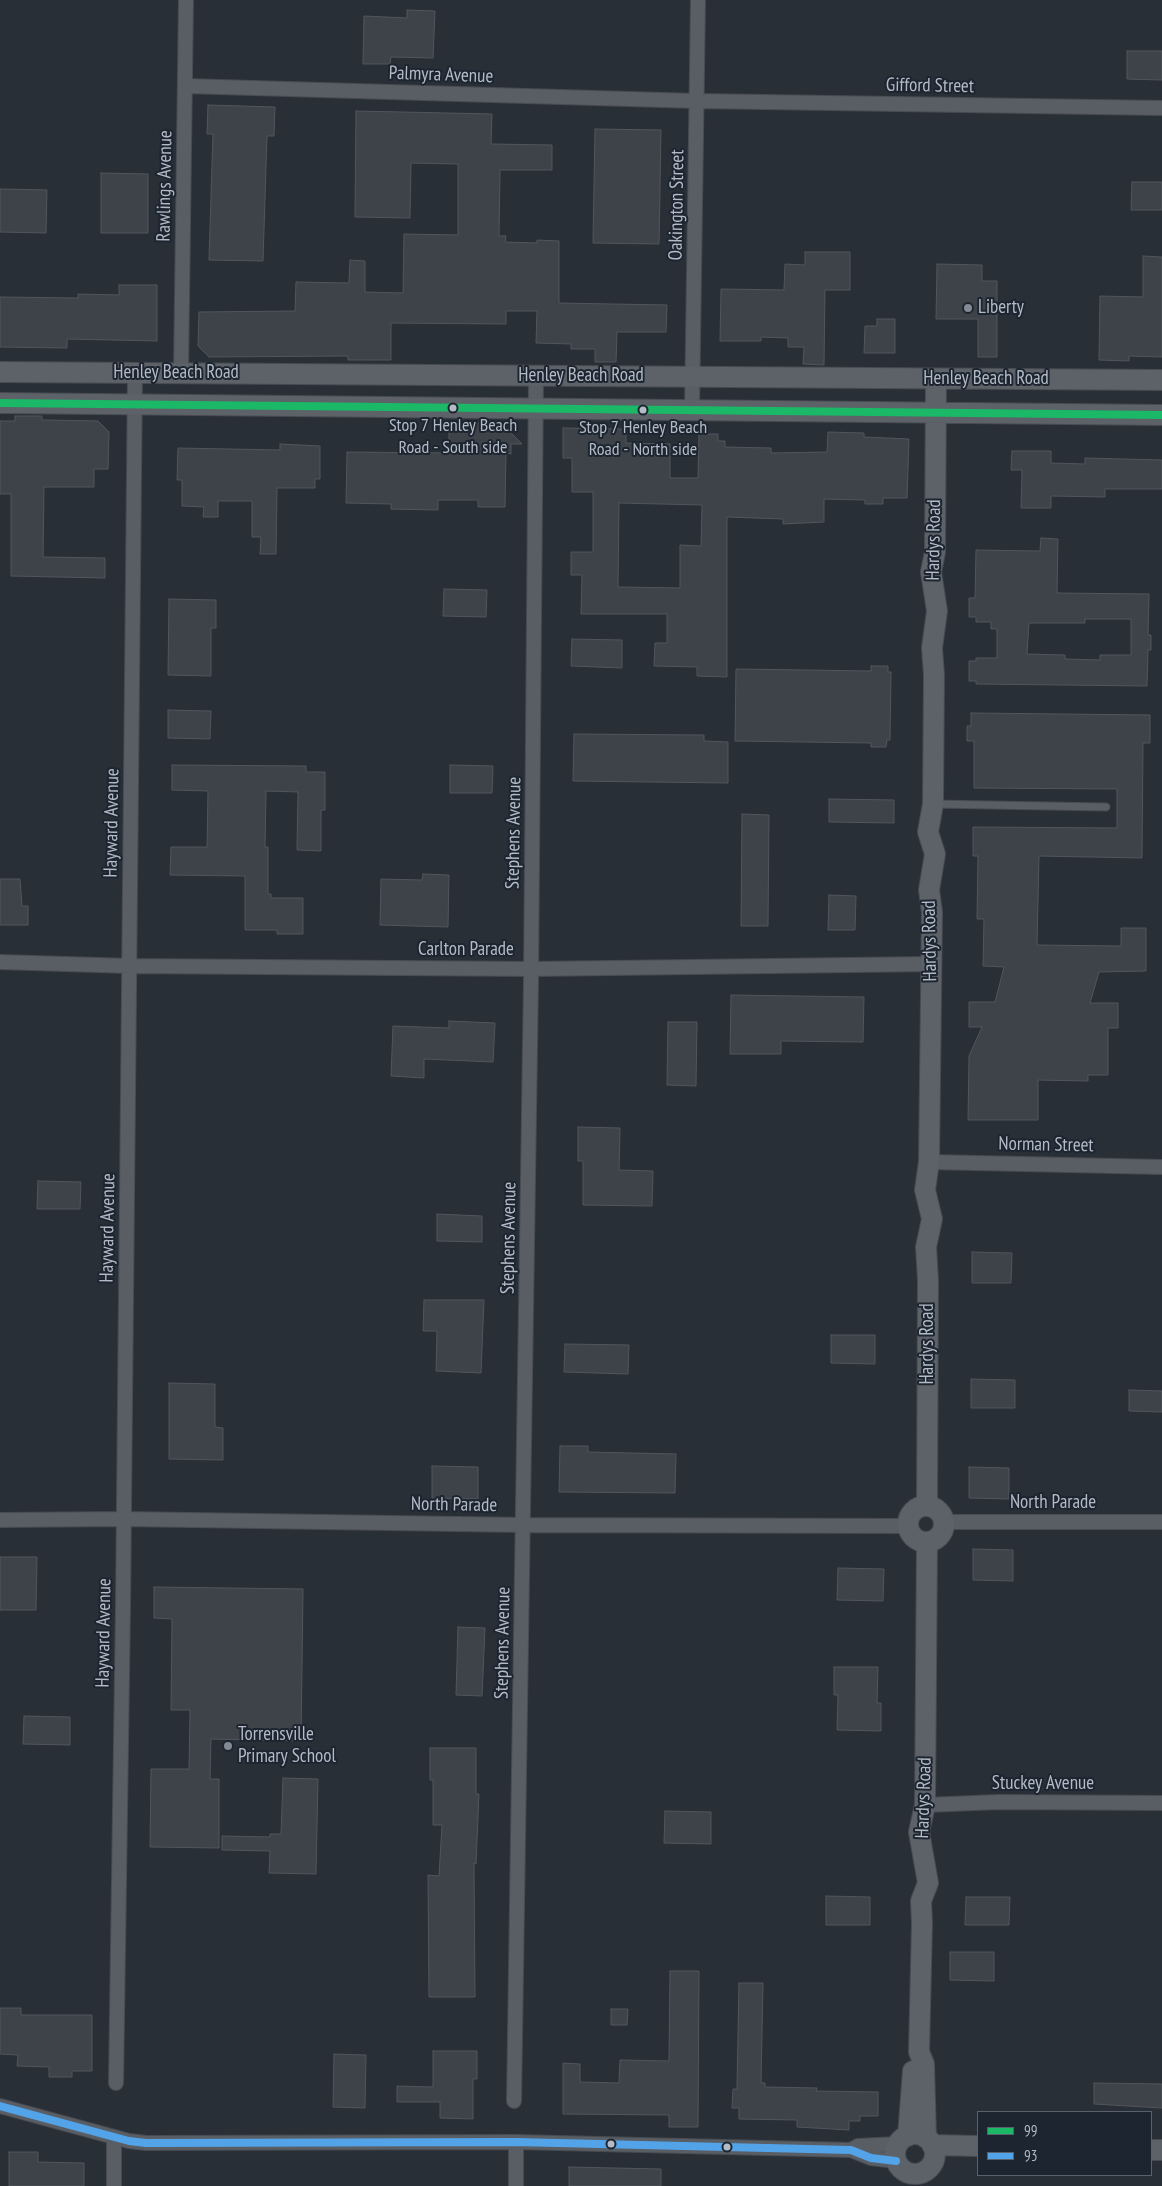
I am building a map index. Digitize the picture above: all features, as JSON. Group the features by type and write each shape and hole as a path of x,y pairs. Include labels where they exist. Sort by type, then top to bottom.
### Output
{"main road":[{"name":"Henley Beach Road","path":"0,372 1162,380"},
{"name":"Hardys Road","path":"926,1506 928,1280 926,1246 932,1219 925,1190 929,1162 932,912 929,890 935,854 928,832 933,804 934,674 932,648 937,611 931,572 935,552 936,379"},
{"name":"Henley Beach Road","path":"0,403 1162,415"},
{"path":"926,1506 935,1508 941,1514 944,1522 943,1532 936,1540 927,1543 918,1541 910,1535 907,1526 909,1516 916,1508 926,1506"},
{"name":"Hardys Road","path":"914,2160 914,2064 919,2052 921,1901 928,1883 919,1832 925,1805 927,1543"},
{"path":"914,2160 977,2146"},
{"path":"914,2160 977,2157"}],"street":[{"name":"Rawlings Avenue","path":"181,373 186,0"},
{"name":"Oakington Street","path":"692,410 698,0"},
{"name":"Palmyra Avenue","path":"185,86 697,101"},
{"name":"Gifford Street","path":"697,101 1162,108"},
{"name":"Hayward Avenue","path":"116,2083 124,1519 135,373"},
{"name":"Stephens Avenue","path":"514,2101 524,1525 536,376"},
{"name":"Carlton Parade","path":"0,962 130,966 531,969 931,964"},
{"name":"Norman Street","path":"929,1162 1162,1167"},
{"name":"North Parade","path":"0,1520 124,1519 524,1525 907,1526"},
{"name":"North Parade","path":"944,1522 1162,1522"},
{"name":"Stuckey Avenue","path":"925,1805 1000,1802 1162,1803"},
{"path":"0,2106 114,2137 146,2143 516,2142 851,2150 871,2158 914,2160"},
{"path":"114,2137 114,2186"},
{"path":"516,2142 516,2186"}],"lane":[{"path":"933,804 1106,807"}],"building":[{"path":"407,10 435,11 433,58 391,57 390,64 363,64 364,16 407,18"},
{"path":"1127,51 1162,51 1162,80 1127,79"},
{"path":"208,105 275,107 274,136 267,136 263,261 209,260 213,134 207,134"},
{"path":"356,111 492,114 491,144 552,145 552,170 500,170 499,236 506,236 505,242 537,243 537,240 559,241 559,303 667,305 666,332 617,332 616,362 595,362 595,349 571,349 571,344 536,343 537,311 506,311 506,324 391,323 391,360 348,360 348,356 209,357 198,346 199,312 295,311 296,282 349,283 350,260 365,261 365,292 403,293 404,234 458,235 458,164 411,163 410,218 355,217"},
{"path":"595,129 661,130 659,244 593,243"},
{"path":"101,173 148,174 148,233 101,233"},
{"path":"1132,182 1162,182 1162,210 1131,210"},
{"path":"0,189 47,190 46,233 0,232"},
{"path":"805,252 850,252 850,290 825,290 824,365 803,364 804,347 788,347 788,338 761,337 761,341 720,341 721,289 784,290 785,264 805,265"},
{"path":"1143,256 1162,257 1162,357 1129,356 1129,361 1099,360 1100,296 1143,297"},
{"path":"937,264 982,265 982,281 997,281 997,357 978,357 978,319 936,319"},
{"path":"119,285 157,285 157,341 67,339 67,348 0,347 0,297 78,298 78,294 119,295"},
{"path":"877,319 895,319 895,353 864,353 865,326 877,326"},
{"path":"15,416 42,416 42,420 98,421 109,432 108,469 94,469 94,487 44,487 43,557 105,558 105,578 11,576 11,494 0,494 0,421 15,421"},
{"path":"449,423 501,423 522,444 511,444 511,454 506,453 505,507 478,507 478,500 438,500 438,510 391,509 391,504 346,503 347,452 449,453"},
{"path":"563,428 626,429 626,443 670,444 670,478 698,478 699,434 718,434 718,441 725,441 725,447 771,448 771,453 827,452 828,432 864,433 864,437 909,439 907,498 883,498 883,504 865,504 865,500 824,499 824,522 783,524 783,519 727,517 727,677 697,676 697,667 654,666 655,643 667,643 667,614 581,614 582,575 571,575 571,552 593,552 593,492 572,492 572,458 563,458","holes":["619,503 702,505 701,546 680,545 680,588 618,587"]},
{"path":"280,444 320,446 320,479 315,479 315,488 277,488 276,554 260,554 261,537 252,537 252,501 218,501 218,517 203,517 204,507 182,506 182,480 177,480 178,448 280,450"},
{"path":"1012,451 1051,451 1051,463 1085,464 1085,458 1162,460 1162,489 1105,489 1105,497 1051,496 1051,508 1021,508 1022,470 1011,470"},
{"path":"1041,538 1058,539 1057,593 1149,594 1148,635 1151,635 1151,650 1148,650 1147,686 976,684 976,681 969,681 969,661 976,661 976,658 997,658 997,629 991,629 991,622 976,622 976,617 969,617 969,598 975,598 976,550 1040,551","holes":["1085,619 1131,619 1131,655 1100,655 1100,660 1065,659 1065,655 1027,654 1029,623 1085,623"]},
{"path":"444,589 487,590 486,617 443,616"},
{"path":"169,599 216,600 216,628 211,628 211,676 168,675"},
{"path":"572,639 622,640 622,668 571,666"},
{"path":"871,666 888,666 888,672 891,672 890,740 887,740 886,747 871,747 871,743 735,741 736,669 871,671"},
{"path":"168,710 211,711 210,739 168,738"},
{"path":"971,713 1150,715 1150,743 1143,743 1142,858 1039,856 1037,945 1121,946 1121,928 1146,928 1146,971 1099,972 1090,1003 1118,1003 1118,1028 1108,1028 1108,1075 1088,1075 1088,1081 1038,1080 1038,1120 968,1120 969,1056 982,1027 969,1027 969,1002 995,1002 1004,967 983,966 984,919 977,919 978,856 973,856 973,827 1117,828 1117,789 974,788 974,741 967,741 967,726 971,726"},
{"path":"574,734 704,735 704,741 728,742 728,783 573,781"},
{"path":"172,765 306,766 306,772 325,772 325,810 321,810 321,851 297,850 298,792 266,791 265,847 268,847 268,894 271,894 271,898 303,898 303,934 277,934 277,930 245,930 245,876 170,875 171,847 207,847 208,791 172,790"},
{"path":"450,765 493,766 492,793 450,793"},
{"path":"829,799 894,800 894,823 829,822"},
{"path":"742,814 769,815 768,926 741,926"},
{"path":"423,874 449,875 448,927 380,925 381,879 422,880"},
{"path":"0,879 20,879 22,906 28,906 28,925 0,925"},
{"path":"829,895 856,896 855,930 828,930"},
{"path":"731,995 864,997 863,1042 781,1041 781,1054 730,1054"},
{"path":"449,1021 495,1023 493,1062 424,1059 424,1078 391,1076 393,1026 449,1028"},
{"path":"668,1022 697,1022 696,1086 667,1085"},
{"path":"578,1127 620,1128 619,1170 653,1171 652,1206 583,1205 583,1161 578,1161"},
{"path":"38,1181 81,1182 80,1209 37,1209"},
{"path":"437,1214 482,1216 482,1242 437,1241"},
{"path":"972,1252 1012,1253 1011,1283 972,1283"},
{"path":"424,1300 484,1300 481,1373 436,1371 437,1331 423,1331"},
{"path":"831,1335 875,1335 875,1364 831,1363"},
{"path":"565,1344 629,1345 628,1374 564,1372"},
{"path":"971,1379 1015,1380 1015,1408 971,1408"},
{"path":"169,1383 215,1384 215,1427 223,1428 223,1460 169,1459"},
{"path":"1129,1390 1162,1391 1162,1412 1129,1411"},
{"path":"560,1446 588,1446 588,1452 676,1454 675,1493 559,1492"},
{"path":"432,1466 478,1467 478,1499 432,1498"},
{"path":"969,1467 1009,1468 1009,1499 969,1498"},
{"path":"973,1549 1013,1550 1013,1581 973,1580"},
{"path":"0,1557 37,1557 36,1610 0,1610"},
{"path":"838,1568 884,1569 883,1601 837,1600"},
{"path":"154,1587 303,1589 301,1741 211,1739 210,1779 219,1779 219,1848 150,1847 151,1769 189,1769 190,1710 171,1710 172,1619 154,1618"},
{"path":"458,1627 485,1628 482,1696 456,1695"},
{"path":"834,1667 878,1667 877,1703 881,1703 881,1731 837,1730 838,1695 834,1695"},
{"path":"24,1716 70,1717 70,1745 23,1744"},
{"path":"430,1748 476,1748 476,1794 479,1794 476,1864 474,1863 475,1997 429,1997 428,1875 439,1876 442,1825 433,1825 433,1780 430,1780"},
{"path":"283,1778 318,1779 316,1874 269,1873 270,1851 222,1850 222,1836 270,1837 270,1834 281,1834"},
{"path":"665,1811 711,1812 711,1844 664,1843"},
{"path":"826,1896 870,1897 870,1925 826,1925"},
{"path":"966,1897 1010,1897 1009,1925 965,1925"},
{"path":"950,1952 994,1952 994,1981 950,1980"},
{"path":"670,1971 699,1971 698,2127 669,2127 669,2115 563,2114 563,2063 580,2064 580,2082 619,2083 620,2060 669,2061"},
{"path":"739,1983 763,1983 761,2083 765,2083 765,2087 817,2088 816,2091 878,2092 878,2116 860,2116 860,2121 849,2121 849,2130 797,2127 797,2120 739,2119 739,2108 732,2108 733,2089 737,2089"},
{"path":"0,2008 21,2008 21,2015 92,2015 92,2071 72,2071 72,2077 49,2077 49,2067 17,2066 18,2055 0,2054"},
{"path":"611,2009 628,2009 627,2025 611,2025"},
{"path":"433,2051 477,2051 477,2079 473,2079 473,2119 440,2118 440,2102 397,2102 397,2086 433,2087"},
{"path":"334,2054 366,2055 365,2108 333,2107"},
{"path":"1094,2083 1162,2084 1162,2108 1094,2104"},
{"path":"9,2152 38,2152 38,2162 84,2163 84,2186 9,2186"},
{"path":"569,2167 661,2169 661,2186 569,2186"}],"transit line":[{"name":"99","path":"0,403 1162,415"},
{"name":"93","path":"0,2106 129,2141 146,2143 516,2142 851,2150 871,2158 896,2161"}],"place":[{"name":"Liberty","path":"968,308"},
{"name":"Stop 7 Henley Beach Road - South side","path":"453,408"},
{"name":"Stop 7 Henley Beach Road - North side","path":"643,410"},
{"name":"Torrensville Primary School","path":"228,1746"}]}
